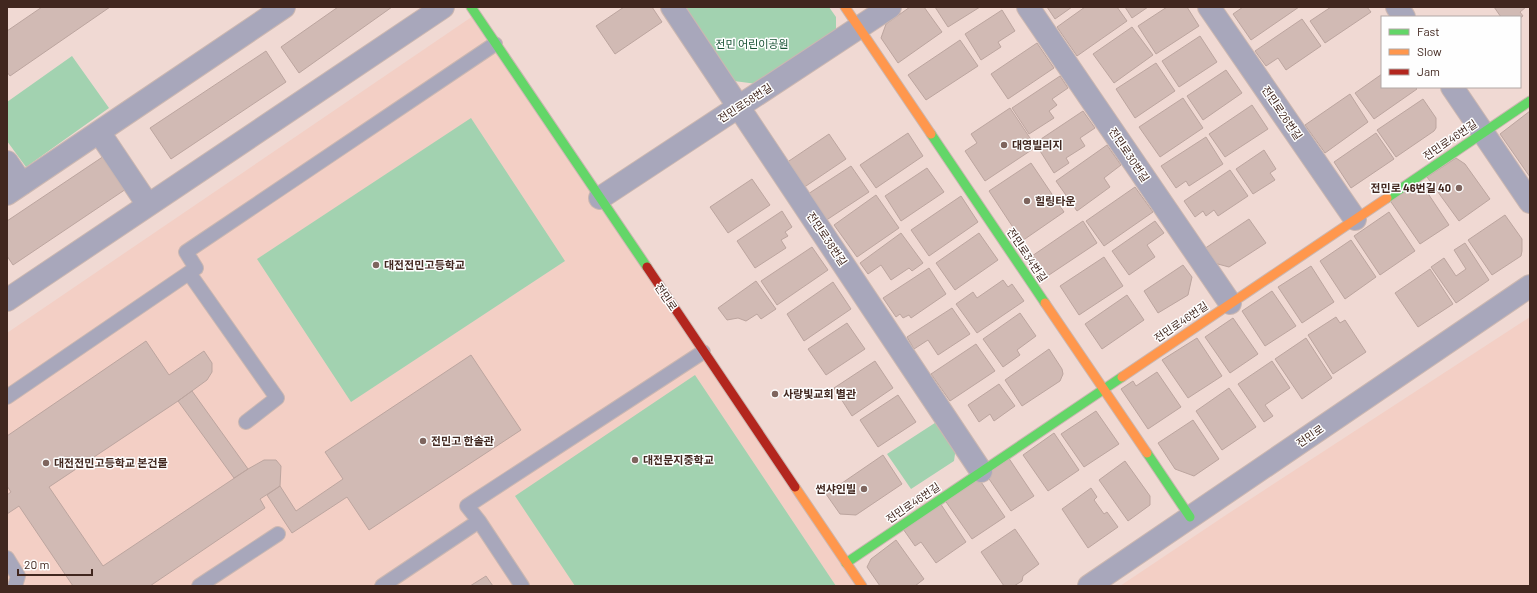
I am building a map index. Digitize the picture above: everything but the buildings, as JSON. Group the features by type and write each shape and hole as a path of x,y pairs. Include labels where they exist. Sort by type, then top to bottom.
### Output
{"street":[{"path":"7,162 14,189 284,7"},
{"path":"7,300 443,7"},
{"name":"전민로","path":"471,7 862,586"},
{"name":"전민로38번길","path":"672,7 981,472"},
{"name":"전민로34번길","path":"845,7 1190,517"},
{"name":"전민로58번길","path":"600,198 890,7"},
{"name":"전민로30번길","path":"1028,7 1230,303"},
{"name":"전민로26번길","path":"1209,7 1355,219"},
{"path":"1397,7 1403,16"},
{"path":"1453,88 1530,202"},
{"name":"전민로46번길","path":"846,562 1530,101"},
{"path":"99,132 148,205"},
{"name":"전민로","path":"1089,586 1530,286"}],"lane":[{"path":"7,397 196,268 186,252 495,44"},
{"path":"189,273 277,398 246,422"},
{"path":"522,586 479,521 467,506 704,352"},
{"path":"382,586 479,521"},
{"path":"199,586 278,534"},
{"path":"7,558 18,576 15,586"}],"shaded area":[{"name":"대전전민고등학교","path":"476,14 857,586 7,586 7,333"},
{"path":"1530,317 1530,586 1120,586 1226,515"}],"green space":[{"name":"전민 어린이공원","path":"684,7 829,7 836,17 836,32 757,84 734,81"},
{"path":"72,56 109,108 26,167 7,141 7,102"},
{"path":"471,118 565,261 351,402 257,259"},
{"path":"695,375 836,586 575,586 515,496"},
{"path":"941,419 956,447 954,461 911,489 887,454"}],"traffic: fast":[{"path":"471,7 647,267"},
{"path":"1387,198 1530,101"},
{"path":"931,134 1045,303"},
{"path":"846,563 1122,377"},
{"path":"1147,453 1190,517"}],"traffic: slow":[{"path":"845,7 931,134"},
{"path":"1122,377 1387,198"},
{"path":"1045,303 1147,453"},
{"path":"795,487 862,586"}],"traffic: jam":[{"path":"647,267 795,487"}],"place":[{"name":"대영빌리지","path":"1004,145"},
{"name":"전민로 46번길 40","path":"1459,188"},
{"name":"힐링타운","path":"1027,201"},
{"name":"대전전민고등학교","path":"376,265"},
{"name":"사랑빛교회 별관","path":"775,394"},
{"name":"전민고 한솔관","path":"423,441"},
{"name":"대전문지중학교","path":"635,460"},
{"name":"대전전민고등학교 본건물","path":"46,463"},
{"name":"썬샤인빌","path":"864,489"}]}
